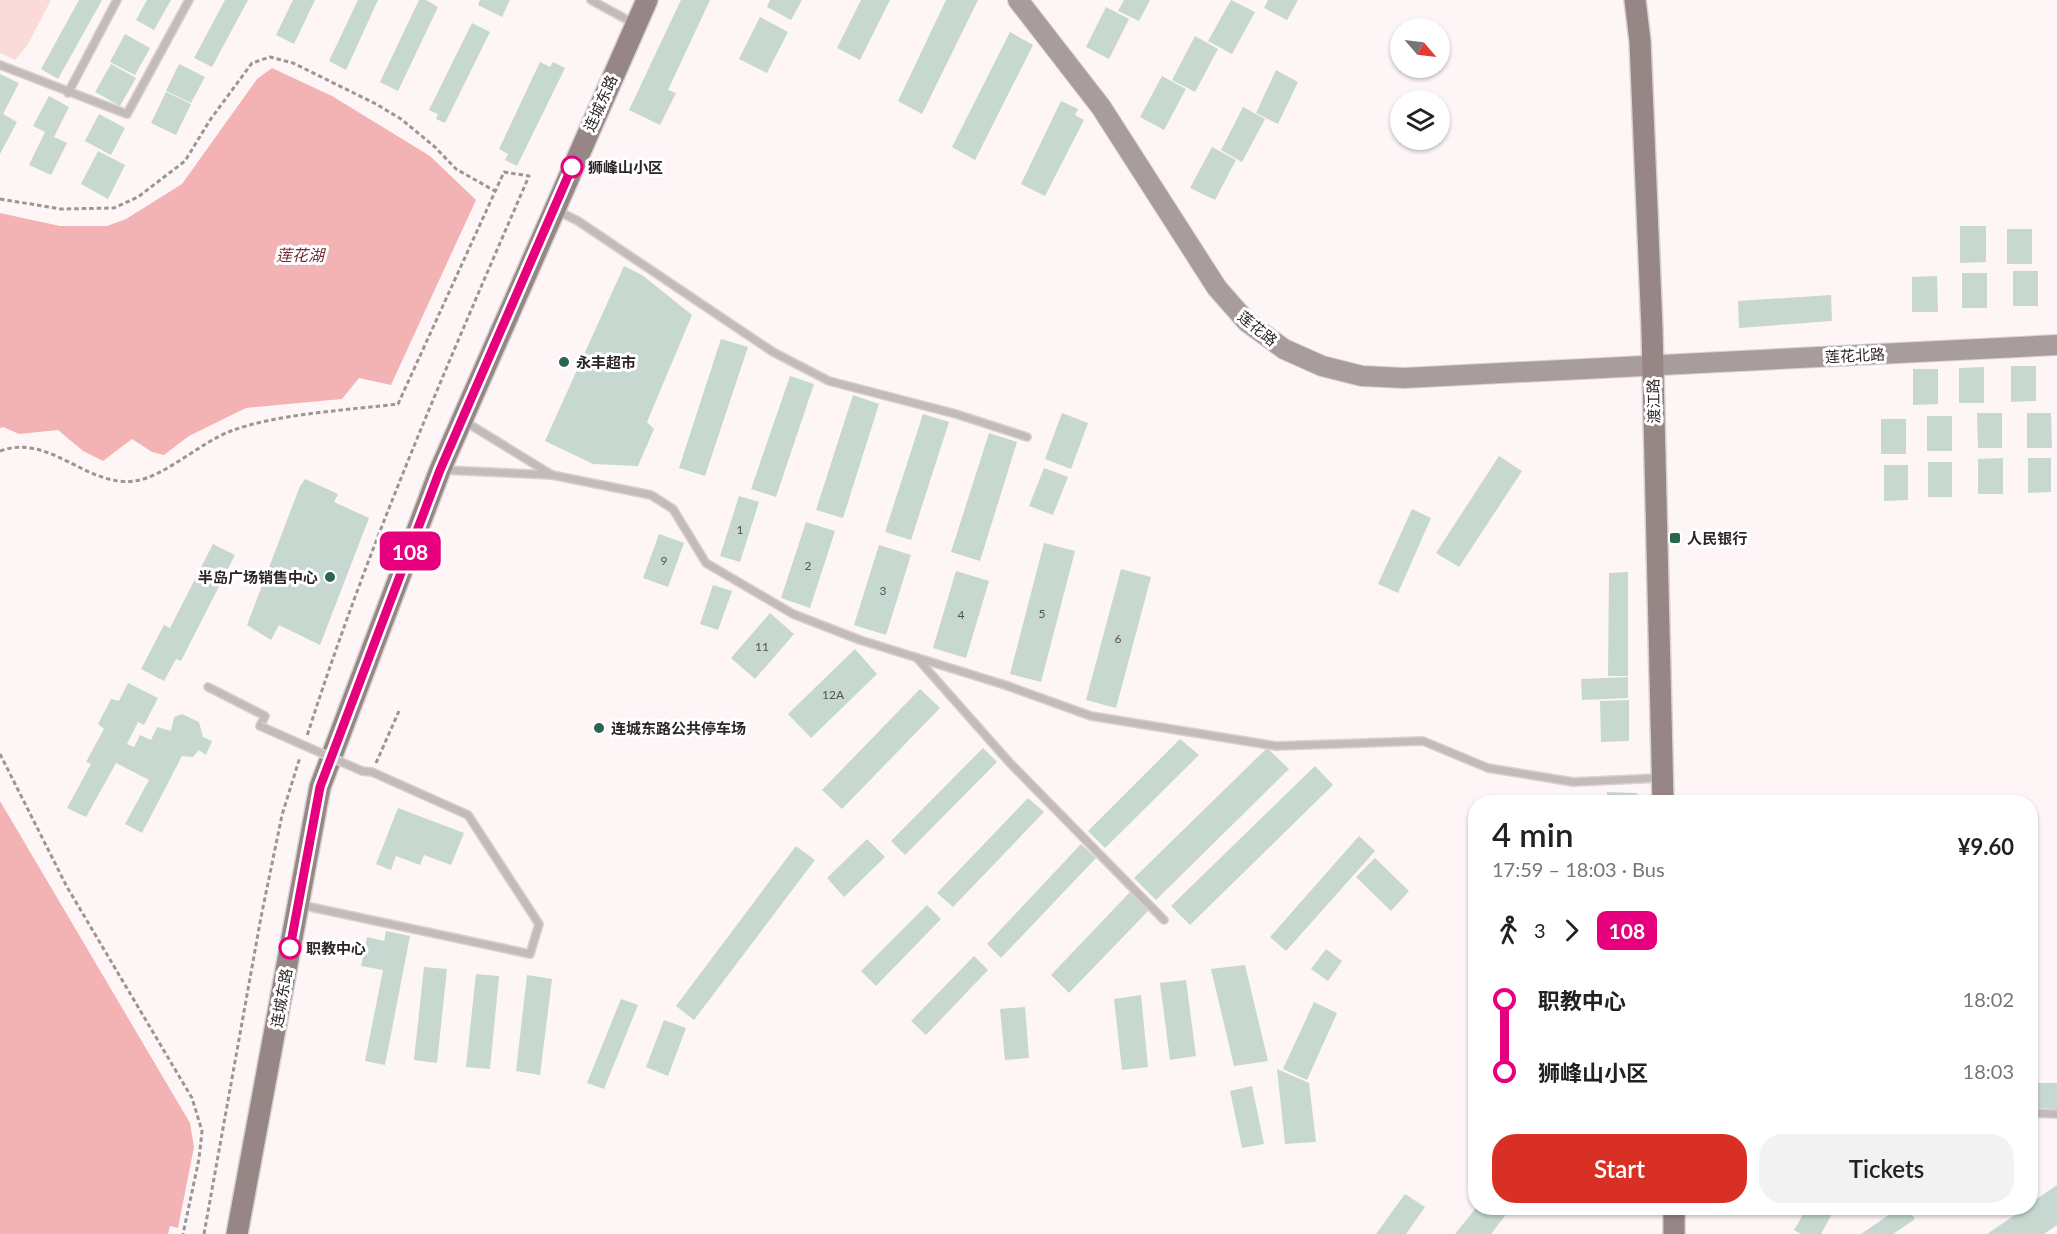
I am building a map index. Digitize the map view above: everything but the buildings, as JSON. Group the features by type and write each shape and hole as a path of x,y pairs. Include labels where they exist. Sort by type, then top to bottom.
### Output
{"main road":[{"name":"连城东路","path":"237,1234 320,787 440,470 647,0"},
{"name":"莲花路","path":"1018,0 1101,107 1217,288 1247,322 1284,349 1322,366 1362,376 1383,378 1652,365"},
{"name":"渡江路","path":"1635,0 1640,41 1652,365 1663,795"},
{"name":"莲花北路","path":"1652,365 2057,345"},
{"path":"1674,1215 1674,1234"}],"lane":[{"path":"68,93 117,0"},
{"path":"0,65 127,114 189,0"},
{"path":"591,0 635,24"},
{"path":"554,209 578,221 773,352 829,381 956,414 1027,437"},
{"path":"462,420 552,475"},
{"path":"440,470 552,475 651,495 673,509 706,563 793,614 860,640 1005,685 1091,716 1276,746 1423,741 1488,768 1573,782 1663,778"},
{"path":"916,657 1010,763 1164,920"},
{"path":"208,687 266,716 260,726 468,815 539,924 530,954 298,904"},
{"path":"2038,1113 2057,1114"}],"path":[{"path":"0,198 61,209 114,208 138,196 184,161 210,120 252,63 270,57 293,63 384,109 435,147 456,169 495,191"},
{"path":"0,451 16,447 33,448 73,462 105,479 136,481 178,462 214,438 245,426 398,405 504,172 529,177"},
{"path":"372,772 399,711"},
{"path":"0,754 67,887 192,1098 202,1131 199,1159 183,1234"}],"shaded area":[{"path":"0,0 51,0 27,46 15,60 0,53"}],"water":[{"name":"莲花湖","path":"272,68 332,96 430,156 476,200 391,385 359,378 342,399 246,408 189,436 164,455 152,452 132,439 103,461 83,451 58,430 19,434 3,427 0,428 0,213 60,226 107,226 126,219 182,184 257,79"},
{"path":"0,801 190,1123 194,1147 178,1228 170,1226 168,1234 0,1234"}],"bus line":[{"name":"108","path":"290,948 320,787 440,470 572,167"}],"place":[{"name":"狮峰山小区","path":"572,167"},
{"name":"永丰超市","path":"564,362"},
{"name":"人民银行","path":"1675,538"},
{"name":"半岛广场销售中心","path":"330,577"},
{"name":"连城东路公共停车场","path":"599,728"},
{"name":"职教中心","path":"290,948"}]}
